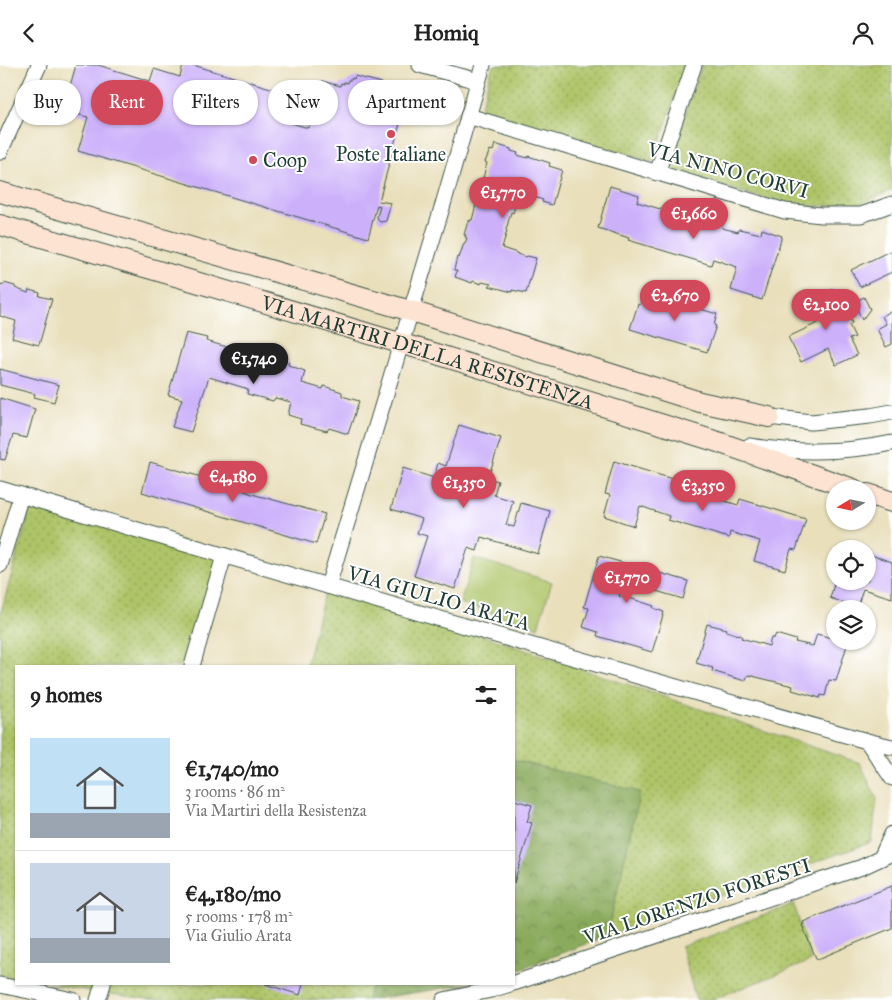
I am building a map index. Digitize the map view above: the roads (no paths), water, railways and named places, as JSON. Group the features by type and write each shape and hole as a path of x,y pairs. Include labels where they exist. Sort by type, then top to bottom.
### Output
{"street":[{"path":"0,152 38,65"},
{"path":"420,65 478,81"},
{"path":"328,586 483,65"},
{"path":"657,173 694,65"},
{"name":"VIA NINO CORVI","path":"468,116 784,211 821,215 861,215 892,203"},
{"name":"VIA MARTIRI DELLA RESISTENZA","path":"0,192 411,311 700,402 769,417"},
{"name":"VIA MARTIRI DELLA RESISTENZA","path":"0,225 196,281 401,343 718,442 827,480"},
{"path":"769,417 811,422 892,412"},
{"path":"718,442 773,450 815,451 874,447 892,443"},
{"name":"VIA GIULIO ARATA","path":"0,489 656,682 892,747"},
{"path":"0,565 21,495"},
{"path":"876,497 892,502"},
{"path":"192,665 224,556"},
{"path":"867,741 892,778"},
{"path":"886,855 892,833"},
{"name":"VIA LORENZO FORESTI","path":"515,982 862,867 886,855"},
{"path":"0,985 73,1000"},
{"path":"98,1000 102,985"},
{"name":"VIA LORENZO FORESTI","path":"444,1000 506,985"}],"place":[{"name":"Poste Italiane","path":"391,134"},
{"name":"Coop","path":"253,160"}]}
